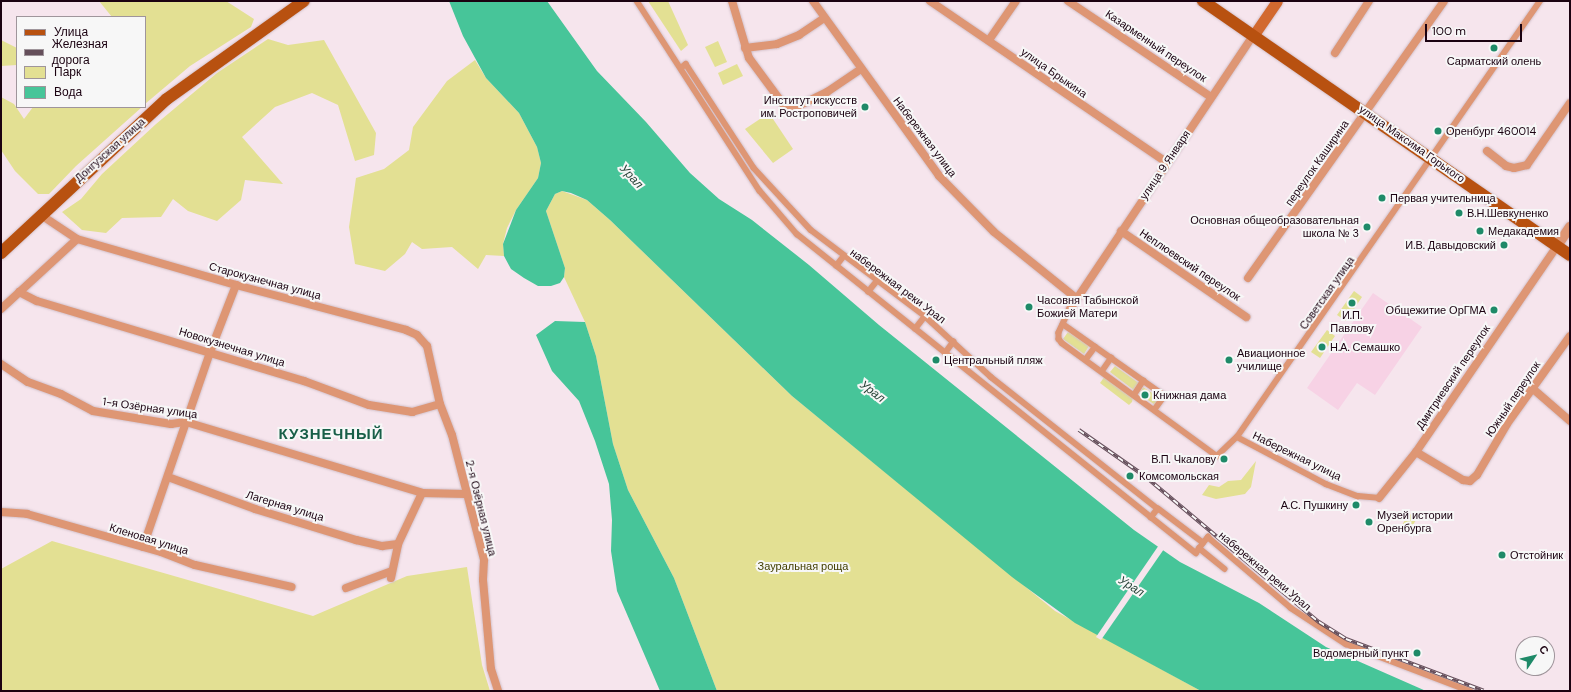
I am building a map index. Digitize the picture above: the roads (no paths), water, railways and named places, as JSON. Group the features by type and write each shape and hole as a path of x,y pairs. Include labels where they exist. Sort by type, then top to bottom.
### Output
{"main road":[{"name":"Донгузская улица","path":"1,253 167,100 304,1"},
{"name":"улица Максима Горького","path":"1203,1 1432,157 1570,255"},
{"name":"улица 9 Января","path":"1253,36 1277,1"}],"street":[{"name":"набережная реки Урал","path":"637,1 760,191 774,211 803,239 1196,553 1208,537 1291,608 1346,644 1470,691"},
{"path":"732,1 745,48 755,67 786,108 794,108 827,92 861,69"},
{"name":"Набережная улица","path":"813,1 939,176 994,232 1076,298"},
{"name":"улица Брыкина","path":"930,1 1166,162"},
{"path":"989,40 1016,1"},
{"name":"Казарменный переулок","path":"1068,1 1211,97"},
{"path":"1335,53 1369,1"},
{"name":"переулок Каширина","path":"1248,278 1444,1"},
{"name":"Советская улица","path":"1237,437 1540,1"},
{"path":"745,48 777,44 799,35 824,18"},
{"name":"улица 9 Января","path":"1059,333 1076,298 1166,162 1253,36"},
{"name":"набережная реки Урал","path":"681,68 686,64 754,168 811,230 876,282 925,316 1018,398 1203,543"},
{"path":"1487,151 1506,166 1514,168 1527,165 1570,103"},
{"name":"Старокузнечная улица","path":"41,215 77,239 236,285 406,330 416,335 427,346 440,404"},
{"name":"Дмитриевский переулок","path":"1379,498 1416,452 1570,228"},
{"path":"803,239 811,230"},
{"name":"Неплюевский переулок","path":"1121,231 1246,317"},
{"path":"1,309 77,239"},
{"path":"836,266 843,257"},
{"path":"868,292 876,282"},
{"path":"143,547 210,352 236,285"},
{"name":"Новокузнечная улица","path":"19,292 37,301 304,381 369,405 412,412 440,404"},
{"path":"915,329 925,316"},
{"path":"1063,324 1164,396 1155,410"},
{"name":"Набережная улица","path":"1059,333 1059,339 1062,343 1086,359 1217,456 1237,437 1326,484 1358,496 1379,498"},
{"name":"Южный переулок","path":"1416,452 1463,480 1470,481 1477,475 1532,388 1570,336"},
{"path":"945,353 953,342"},
{"path":"1086,359 1095,347"},
{"path":"1102,371 1111,358"},
{"name":"1-я Озёрная улица","path":"1,364 28,382 61,394 93,411 171,424 186,422 422,493 466,494"},
{"path":"1134,395 1143,381"},
{"path":"1532,388 1570,421"},
{"path":"1012,406 1018,398"},
{"name":"2-я Озёрная улица","path":"440,404 452,435 484,560 483,580 491,669 498,691"},
{"path":"1052,438 1058,429"},
{"name":"Лагерная улица","path":"168,477 255,509 356,540 382,546 398,544"},
{"path":"1118,492 1125,483"},
{"path":"346,588 392,574 398,544 422,493"},
{"path":"1151,518 1158,509"},
{"name":"Кленовая улица","path":"1,512 27,514 143,547 195,565 292,587"},
{"name":"набережная реки Урал","path":"1199,548 1225,568"}],"water":[{"name":"Урал","path":"449,1 547,1 597,71 646,122 690,173 719,199 752,220 809,265 879,325 1134,530 1180,562 1259,603 1326,647 1426,691 1201,691 1075,623 1012,577 792,396 610,220 587,200 562,191 555,194 546,211 565,268 564,277 560,283 551,286 538,286 511,269 504,256 503,244 516,210 538,178 541,163 537,147 519,113 486,78 463,36"},
{"path":"555,321 585,322 596,356 613,444 628,490 674,578 717,691 660,691 617,591 611,551 612,520 609,484 595,441 579,401 552,371 536,335"}],"railway":[{"path":"1079,430 1146,477 1319,622 1346,639 1484,691"}],"place":[{"name":"Сарматский олень","path":"1494,48"},
{"name":"Институт искусств им. Ростроповичей","path":"865,107"},
{"name":"Оренбург 460014","path":"1438,131"},
{"name":"Первая учительница","path":"1382,198"},
{"name":"В.Н.Шевкуненко","path":"1459,213"},
{"name":"Основная общеобразовательная школа № 3","path":"1367,227"},
{"name":"Медакадемия","path":"1480,231"},
{"name":"И.В. Давыдовский","path":"1504,245"},
{"name":"И.П. Павлову","path":"1352,303"},
{"name":"Часовня Табынской Божией Матери","path":"1029,307"},
{"name":"Общежитие ОрГМА","path":"1494,310"},
{"name":"Н.А. Семашко","path":"1322,347"},
{"name":"Центральный пляж","path":"936,360"},
{"name":"Авиационное училище","path":"1229,360"},
{"name":"Книжная дама","path":"1145,395"},
{"name":"В.П. Чкалову","path":"1224,459"},
{"name":"Комсомольская","path":"1130,476"},
{"name":"А.С. Пушкину","path":"1356,505"},
{"name":"Музей истории Оренбурга","path":"1369,522"},
{"name":"Отстойник","path":"1502,555"},
{"name":"Водомерный пункт","path":"1417,653"}],"district":[{"name":"КУЗНЕЧНЫЙ","path":"331,435"}],"park label":[{"name":"Зауральная роща","path":"803,566"}]}
